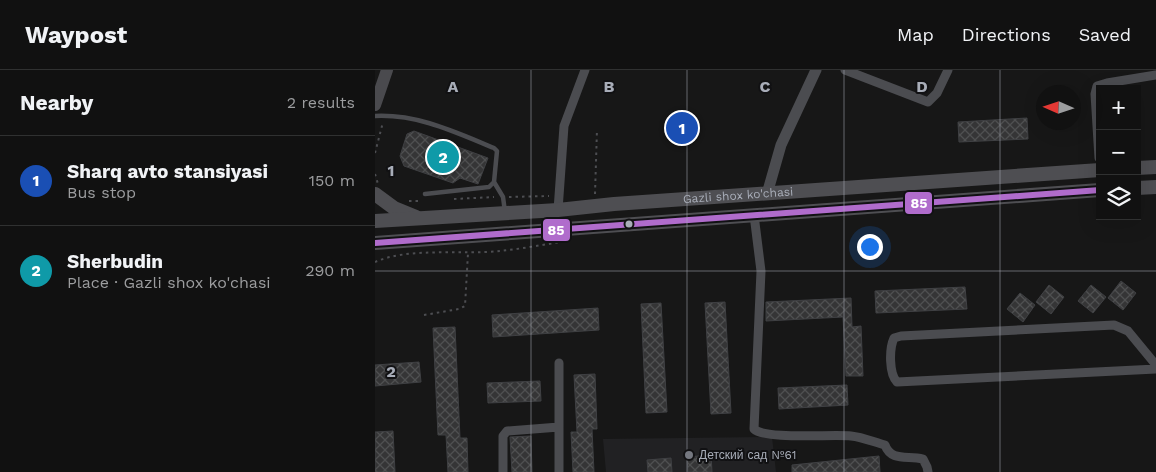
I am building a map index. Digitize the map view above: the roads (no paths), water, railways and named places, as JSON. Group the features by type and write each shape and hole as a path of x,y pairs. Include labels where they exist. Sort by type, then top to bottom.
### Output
{"highway":[{"name":"Gazli shox ko'chasi","path":"375,221 558,210 767,194 1096,164"},
{"path":"1141,168 1156,166"},
{"path":"1141,188 1156,187"},
{"name":"Gazli shox ko'chasi","path":"375,243 1096,190"},
{"path":"375,194 395,208 419,218"},
{"path":"375,249 391,242"}],"main road":[{"path":"375,105 387,70"}],"street":[{"path":"558,210 564,126 585,70"},
{"path":"767,194 781,145 816,70"},
{"path":"845,70 928,102 937,93 948,70"},
{"path":"1097,130 1095,94 1097,86 1153,73"},
{"path":"754,215 761,271 754,429 758,432 783,435 851,436 885,445 887,452 895,457 923,459 928,472"},
{"path":"1114,325 1128,331 1156,367 897,382 893,378 891,344 894,338 901,336 1114,325"},
{"path":"559,363 559,472"},
{"path":"503,472 503,436 507,431 559,427"}],"lane":[{"path":"375,116 430,122 494,148 497,151 494,182 489,187 425,194"},
{"path":"494,182 503,197 505,213"}],"place":[{"name":"Sharq avto stansiyasi","path":"682,128"},
{"name":"Sherbudin","path":"443,157"},
{"name":"Детский сад №61","path":"689,455"}]}
